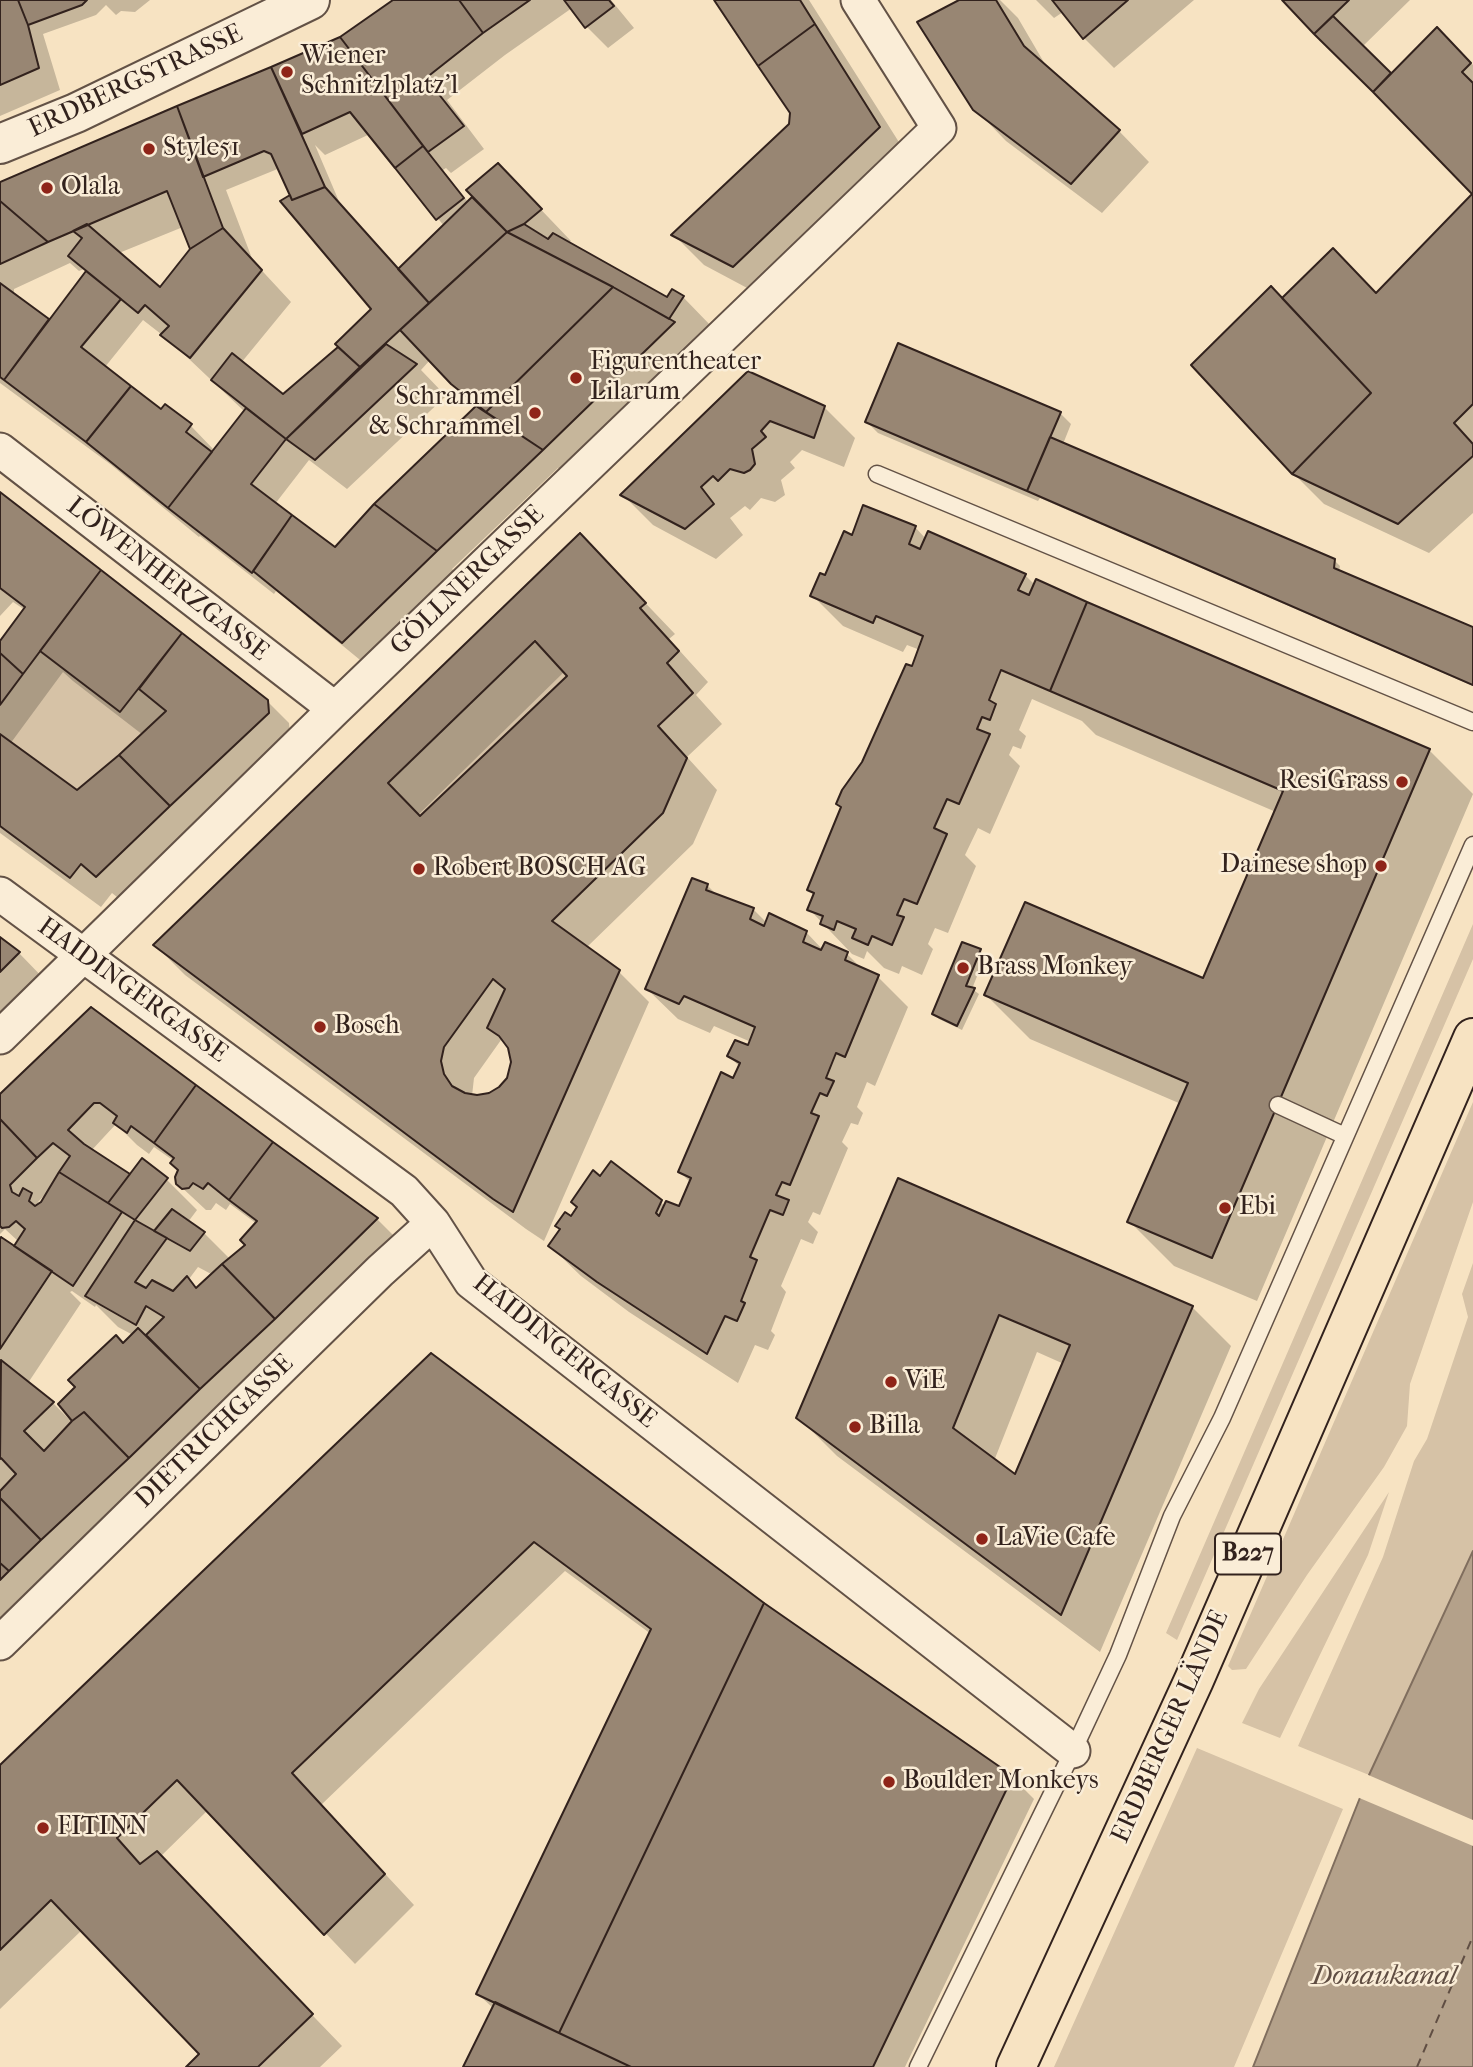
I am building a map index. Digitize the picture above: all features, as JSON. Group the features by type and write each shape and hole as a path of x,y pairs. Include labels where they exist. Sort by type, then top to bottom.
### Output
{"main road":[{"name":"ERDBERGER LÄNDE","path":"1016,2067 1194,1680 1473,1038"}],"street":[{"name":"ERDBERGSTRASSE","path":"0,144 76,113 310,0"},
{"name":"GÖLLNERGASSE","path":"0,1037 335,709 939,128 858,0"},
{"name":"LÖWENHERZGASSE","path":"0,450 335,709"},
{"name":"HAIDINGERGASSE","path":"0,894 404,1191 433,1223 471,1282 1073,1751"},
{"name":"DIETRICHGASSE","path":"0,1643 380,1271 433,1223"}],"lane":[{"path":"877,474 1473,722"},
{"path":"918,2067 1118,1655 1172,1516 1222,1418 1473,845"},
{"path":"1278,1105 1345,1136"}],"shaded area":[{"path":"535,641 567,676 420,816 389,783"},
{"path":"40,651 120,712 139,689 166,711 77,790 0,734 0,705"},
{"path":"1473,924 1473,959 1177,1640 1166,1633"},
{"path":"1473,1102 1473,1202 1410,1384 1407,1426 1384,1467 1307,1575 1246,1669 1232,1670 1228,1666"},
{"path":"1473,1263 1473,1551 1369,1775 1298,1746 1383,1557 1414,1461 1427,1439 1468,1317 1462,1294"},
{"path":"1389,1492 1368,1555 1280,1738 1242,1723 1259,1689"},
{"path":"1197,1748 1343,1809 1234,2067 1054,2067"}],"water":[{"name":"Donaukanal","path":"1473,1551 1473,2067 1253,2067 1369,1775"}],"pier":[{"path":"1366,1774 1473,1820 1473,1846 1357,1797"}],"building":[{"path":"0,0 18,0 28,25 39,68 0,85"},
{"path":"18,0 87,0 82,5 28,25"},
{"path":"393,0 459,0 483,33 426,78 464,126 428,152 340,37"},
{"path":"459,0 530,0 483,33"},
{"path":"564,0 609,0 614,6 585,28"},
{"path":"714,0 800,0 815,24 758,66"},
{"path":"959,0 996,0 1024,46 1120,130 1071,184 973,110 917,22"},
{"path":"1052,0 1128,0 1083,39"},
{"path":"1282,0 1349,0 1314,34"},
{"path":"1333,16 1391,73 1373,92 1314,34"},
{"path":"815,24 880,127 733,267 671,235 789,124 790,113 758,66"},
{"path":"1437,27 1471,63 1462,72 1473,83 1473,404 1454,423 1473,444 1473,456 1398,524 1292,474 1371,393 1282,298 1333,248 1376,293 1472,194 1373,92"},
{"path":"340,37 423,146 395,168 350,112 302,134 271,67"},
{"path":"271,67 325,187 292,200 271,154 264,151 203,177 177,106"},
{"path":"177,106 223,228 190,249 167,191 48,242 0,201 0,182"},
{"path":"423,146 464,198 436,220 395,168"},
{"path":"498,163 542,209 524,224 507,232 466,190"},
{"path":"325,187 429,303 360,367 335,344 371,309 280,201 290,195 292,200"},
{"path":"472,197 507,232 429,303 398,269"},
{"path":"0,201 48,242 0,264"},
{"path":"87,224 160,287 190,249 223,228 262,270 190,358 160,335 169,326 145,305 138,313 68,256 82,238 73,231"},
{"path":"524,224 548,239 553,233 667,297 672,289 684,296 669,319 507,232"},
{"path":"507,232 613,287 486,412 451,384 400,330"},
{"path":"86,271 121,299 81,347 131,386 86,442 4,380"},
{"path":"0,283 49,319 4,380 0,377"},
{"path":"1271,286 1371,393 1292,474 1191,365"},
{"path":"613,287 675,322 543,450 486,412"},
{"path":"898,343 1061,412 1027,491 865,422"},
{"path":"386,344 417,364 315,460 286,439"},
{"path":"338,347 360,367 286,439 211,380 232,353 283,394"},
{"path":"748,371 825,406 814,438 770,421 761,431 766,437 752,449 755,464 744,473 730,469 718,481 713,476 701,487 714,504 685,529 620,495"},
{"path":"131,386 161,409 165,404 192,424 186,432 212,452 168,508 86,442"},
{"path":"476,406 543,450 437,551 374,504"},
{"path":"246,408 286,439 251,484 292,515 252,573 168,508"},
{"path":"1050,437 1335,559 1334,568 1473,627 1473,685 1027,491"},
{"path":"0,492 101,570 23,674 0,653 0,641 25,607 0,588"},
{"path":"374,504 437,551 342,643 253,571 292,515 335,547"},
{"path":"863,505 916,526 909,544 920,549 928,531 1026,574 1018,590 1029,595 1036,579 1087,602 1050,691 1001,670 989,700 996,704 990,720 982,717 977,729 990,734 959,804 947,799 934,828 947,834 917,904 904,899 897,915 904,917 892,945 872,936 868,945 852,938 856,929 837,921 834,930 820,924 823,916 807,910 814,893 807,890 841,807 836,804 842,790 862,762 906,664 912,666 923,636 876,616 873,623 810,596 820,573 825,575 844,531 852,535"},
{"name":"Robert BOSCH AG","path":"580,533 646,603 640,608 679,651 667,663 693,693 658,726 687,758 663,813 552,921 620,970 513,1212 153,945","holes":["535,641 567,676 420,816 388,783","493,979 505,989 487,1028 499,1036 508,1048 511,1062 507,1078 499,1087 489,1093 465,1093 452,1086 444,1074 441,1061 444,1047"]},
{"path":"101,570 182,633 120,712 40,651"},
{"path":"1087,602 1430,749 1212,1258 1127,1222 1188,1083 984,995 1025,902 1203,978 1283,791 1050,691"},
{"path":"182,633 268,700 269,713 170,806 119,755 166,711 139,689"},
{"path":"0,653 23,674 0,705"},
{"path":"0,734 77,790 119,755 170,806 96,877 81,864 70,878 0,826"},
{"path":"692,878 708,884 706,890 754,908 750,919 764,926 769,913 807,931 803,942 821,950 825,942 848,952 845,960 879,975 845,1057 836,1053 826,1078 834,1081 827,1096 820,1093 811,1113 819,1116 790,1185 782,1182 776,1195 789,1200 783,1215 770,1210 750,1257 757,1260 741,1301 745,1303 737,1321 725,1316 707,1354 597,1282 548,1246 560,1229 555,1226 565,1212 571,1216 577,1207 571,1202 593,1170 600,1176 611,1161 662,1200 656,1213 659,1216 666,1201 679,1206 691,1178 678,1172 721,1072 733,1078 740,1063 727,1056 735,1040 748,1045 755,1027 684,996 679,1004 645,989"},
{"path":"0,937 20,952 0,972"},
{"name":"Brass Monkey","path":"962,942 981,949 966,986 975,988 957,1026 932,1014"},
{"path":"91,1007 196,1085 154,1143 131,1126 127,1133 113,1123 117,1116 100,1103 94,1103 68,1130 84,1144 130,1174 108,1203 59,1172 70,1156 53,1143 37,1158 0,1119 0,1094"},
{"path":"196,1085 273,1142 229,1200 208,1183 203,1189 193,1183 189,1188 182,1189 176,1184 178,1170 170,1163 174,1158 154,1143"},
{"path":"0,1119 37,1158 10,1185 12,1192 19,1196 23,1188 32,1193 29,1201 35,1206 41,1202 59,1172 122,1212 73,1286 14,1246 25,1229 16,1221 9,1227 0,1226"},
{"path":"273,1142 378,1218 275,1319 222,1264 245,1245 240,1240 257,1221 229,1200"},
{"path":"142,1158 168,1178 135,1220 108,1203"},
{"name":"ViE","path":"898,1178 1193,1306 1061,1615 796,1418","holes":["999,1315 1070,1345 1015,1474 953,1428"]},
{"path":"172,1209 205,1232 190,1251 154,1231"},
{"path":"135,1220 167,1238 135,1282 146,1288 152,1280 173,1291 187,1276 196,1288 222,1264 275,1319 200,1389 146,1335 164,1317 146,1306 136,1325 85,1296"},
{"path":"1,1237 52,1271 0,1349 0,1239"},
{"path":"138,1328 200,1389 129,1458 84,1412 72,1421 58,1404 75,1387 68,1380 116,1335 123,1343"},
{"path":"431,1353 764,1603 559,2033 476,1994 651,1629 534,1542 292,1773 385,1874 324,1935 177,1780 117,1838 140,1864 157,1851 313,2014 258,2067 186,2067 199,2054 51,1900 0,1950 0,1765"},
{"path":"1,1360 54,1402 24,1431 44,1451 84,1412 129,1458 41,1540 0,1498 0,1491 16,1474 0,1459"},
{"path":"0,1498 41,1540 9,1571 0,1563"},
{"path":"0,1563 9,1571 0,1580"},
{"path":"764,1603 1013,1776 873,2067 631,2067 559,2033"},
{"path":"495,2002 559,2033 631,2067 463,2067"}],"ferry route":[{"path":"1417,2067 1473,1936"}],"place":[{"name":"Wiener Schnitzlplatz'l","path":"287,72"},
{"name":"Style51","path":"149,149"},
{"name":"Olala","path":"47,188"},
{"name":"Figurentheater Lilarum","path":"576,378"},
{"name":"Schrammel & Schrammel","path":"535,413"},
{"name":"ResiGrass","path":"1402,782"},
{"name":"Dainese shop","path":"1381,866"},
{"name":"Robert BOSCH AG","path":"419,869"},
{"name":"Brass Monkey","path":"963,968"},
{"name":"Bosch","path":"320,1027"},
{"name":"Ebi","path":"1225,1208"},
{"name":"ViE","path":"891,1382"},
{"name":"Billa","path":"855,1427"},
{"name":"LaVie Cafe","path":"982,1539"},
{"name":"Boulder Monkeys","path":"889,1782"},
{"name":"FITINN","path":"43,1828"}]}
